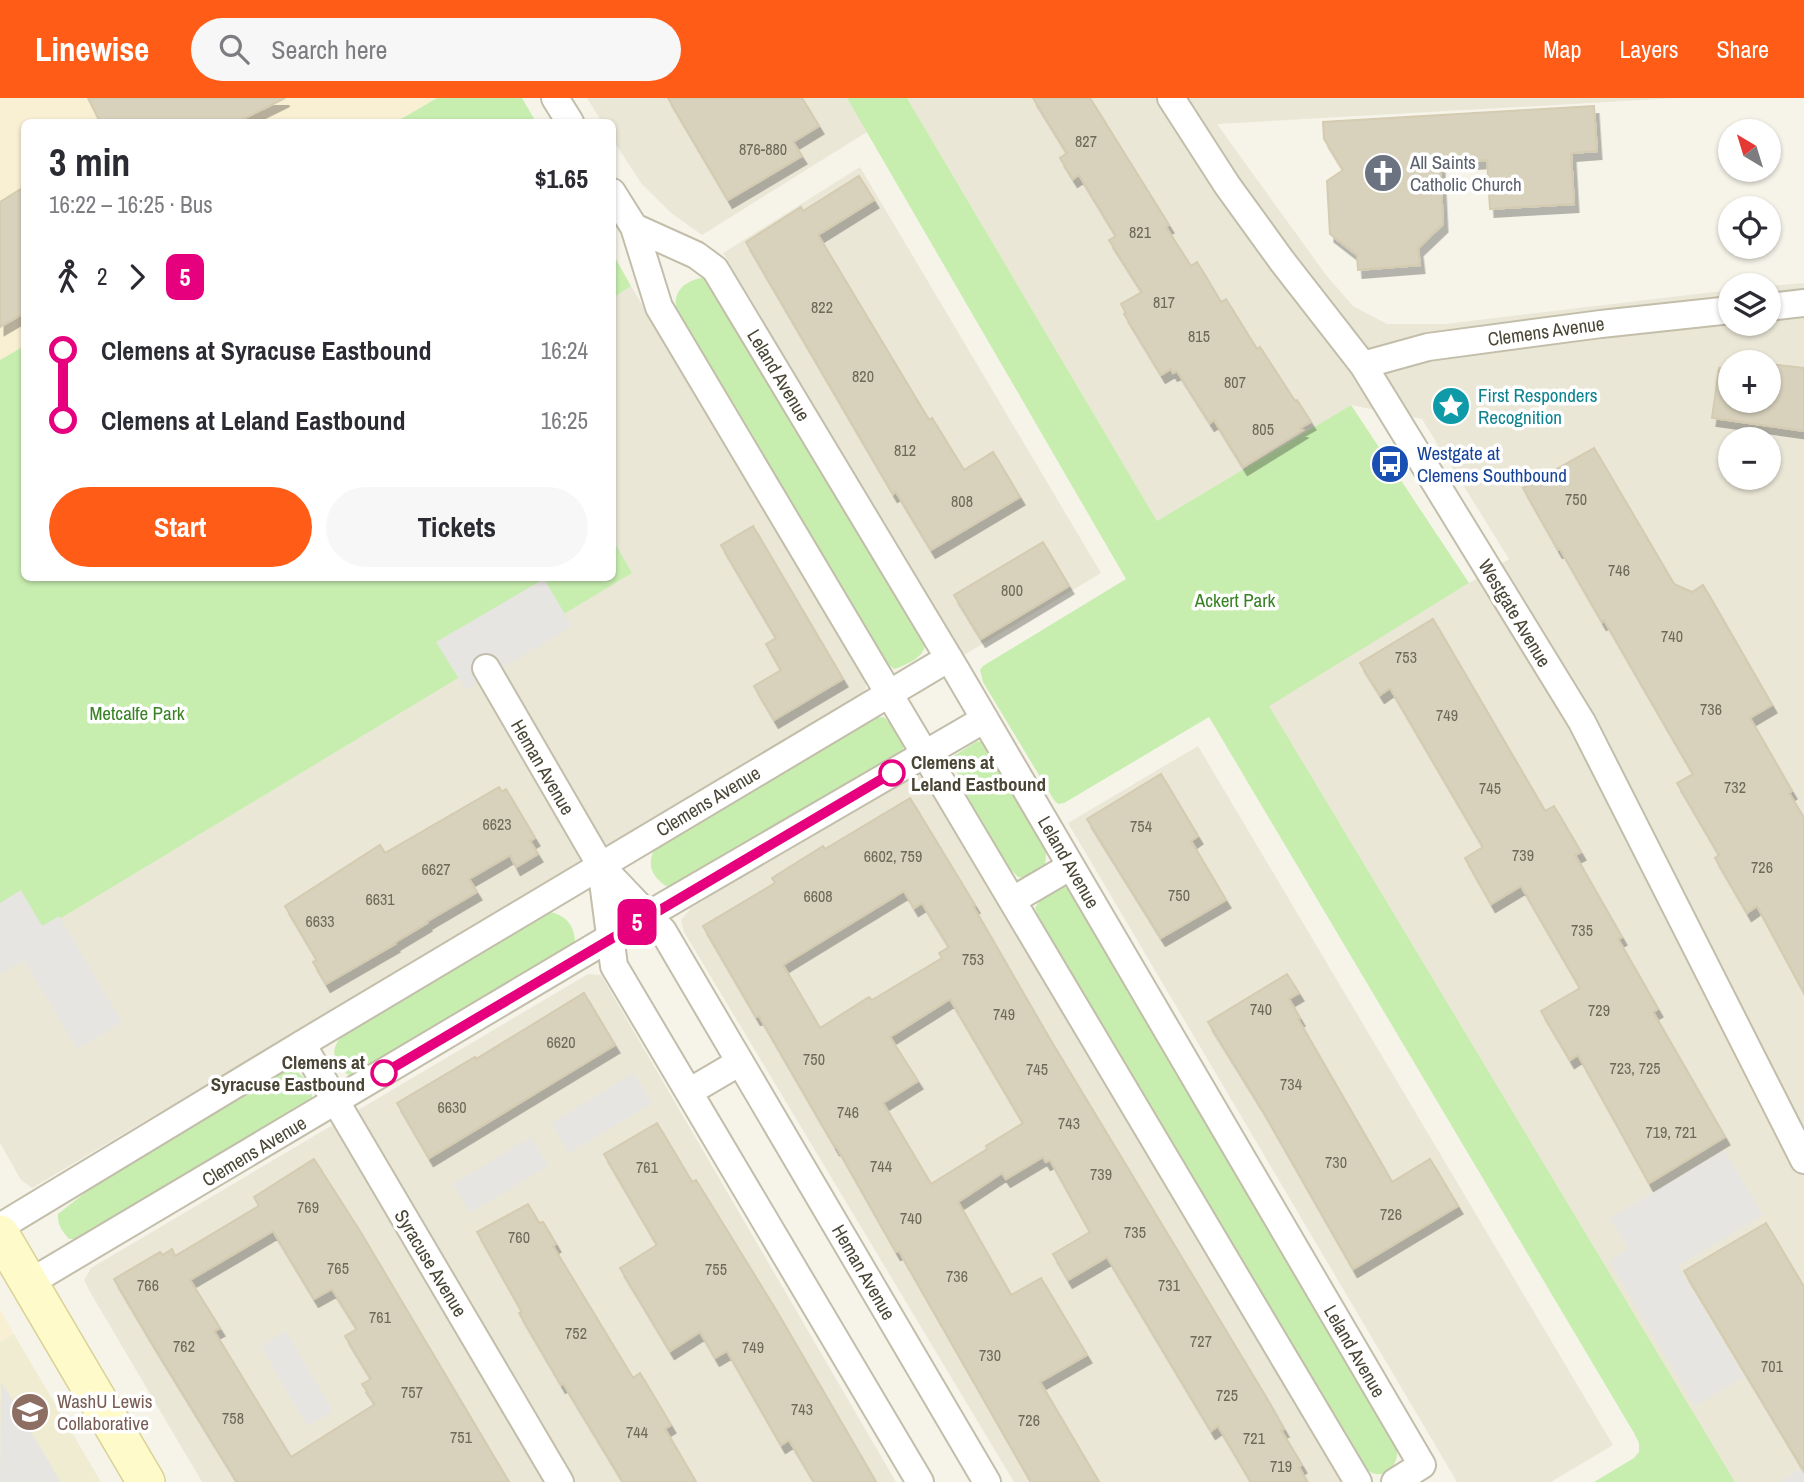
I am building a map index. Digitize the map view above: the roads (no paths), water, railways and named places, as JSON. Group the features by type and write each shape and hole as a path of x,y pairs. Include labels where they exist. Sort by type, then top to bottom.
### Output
{"street":[{"path":"555,98 568,119"},
{"name":"Westgate Avenue","path":"1171,98 1227,185 1363,365 1582,722 1804,1160"},
{"path":"616,198 634,226 659,307 1358,1482"},
{"name":"Leland Avenue","path":"634,226 696,255 715,269 985,719 1422,1465 1395,1482"},
{"path":"1781,306 1804,303"},
{"name":"Clemens Avenue","path":"1363,365 1428,347 1718,311"},
{"name":"Clemens Avenue","path":"0,1227 948,658"},
{"name":"Heman Avenue","path":"486,668 601,866 663,931 987,1482"},
{"name":"Clemens Avenue","path":"29,1283 648,915 985,719"},
{"name":"Heman Avenue","path":"601,866 614,966 920,1482"},
{"path":"1013,900 1071,866"},
{"name":"Syracuse Avenue","path":"302,1044 560,1482"},
{"path":"689,1092 740,1062"},
{"path":"0,1234 146,1482"}],"place":[{"name":"All Saints Catholic Church","path":"1383,173"},
{"name":"First Responders Recognition","path":"1451,406"},
{"name":"Westgate at Clemens Southbound","path":"1390,464"},
{"name":"Clemens at Leland Eastbound","path":"892,773"},
{"name":"Clemens at Syracuse Eastbound","path":"384,1073"},
{"name":"WashU Lewis Collaborative","path":"30,1412"}],"park label":[{"name":"Ackert Park","path":"1235,600"},
{"name":"Metcalfe Park","path":"137,713"}]}
